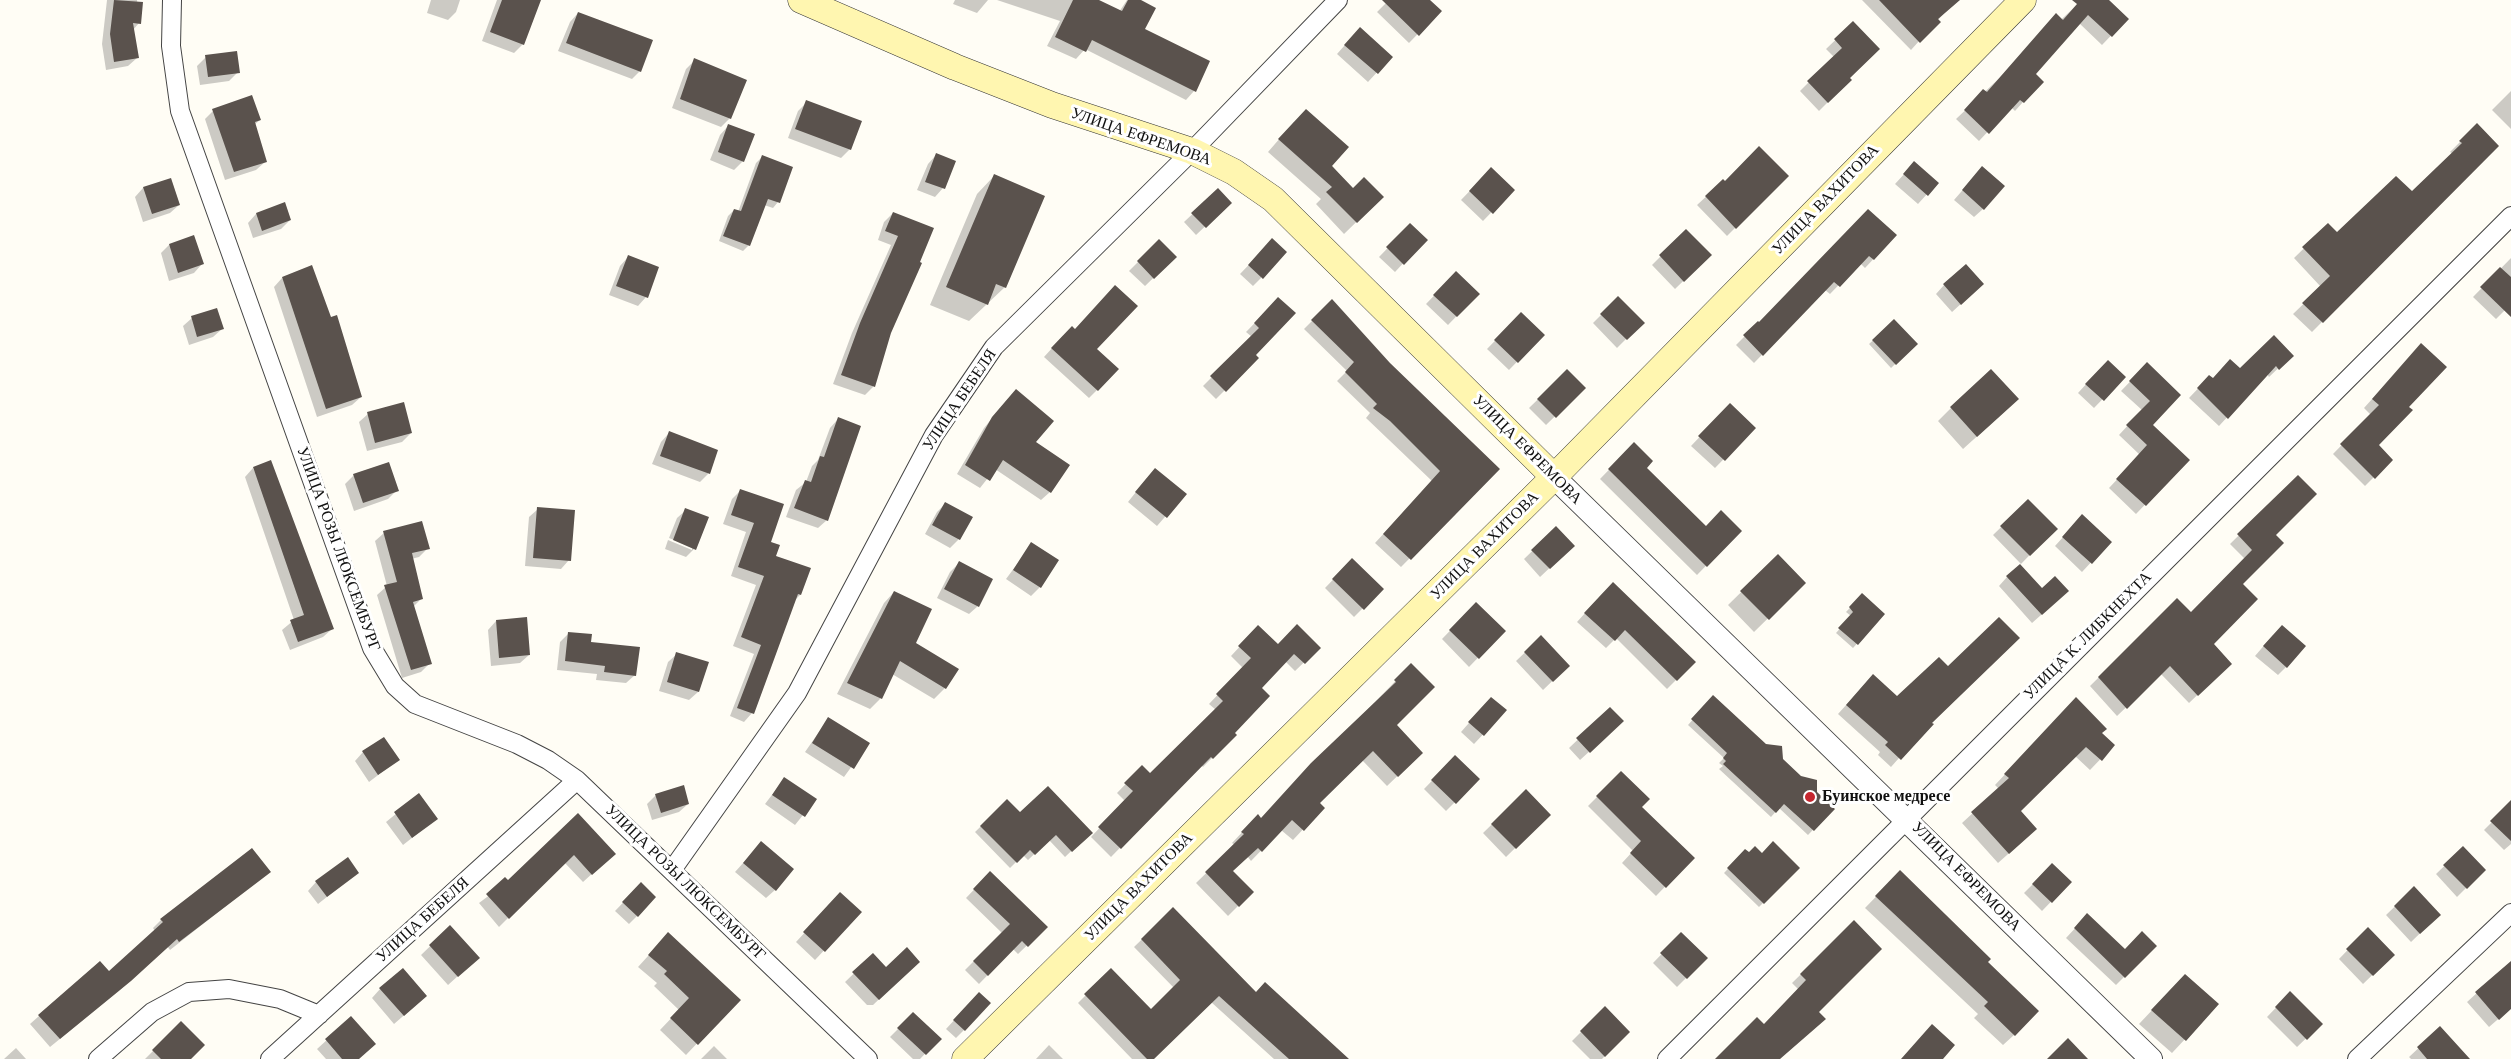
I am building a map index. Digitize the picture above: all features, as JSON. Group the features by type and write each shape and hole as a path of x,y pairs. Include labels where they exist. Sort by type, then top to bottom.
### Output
{"main road":[{"name":"УЛИЦА ЕФРЕМОВА","path":"801,0 955,68 1052,105 1192,151 1234,172 1273,199 1554,477"},
{"name":"УЛИЦА ВАХИТОВА","path":"965,1059 1554,477 2023,0"}],"street":[{"name":"УЛИЦА РОЗЫ ЛЮКСЕМБУРГ","path":"172,0 171,46 180,111 372,648 395,686 416,704 517,744 548,760 577,780 868,1059"},
{"name":"УЛИЦА БЕБЕЛЯ","path":"672,870 797,693 934,435 994,347 1192,151 1338,0"},
{"name":"УЛИЦА К. ЛИБКНЕХТА","path":"1666,1059 1905,818 2511,216"},
{"name":"УЛИЦА ЕФРЕМОВА","path":"1554,477 2151,1059"},
{"name":"УЛИЦА БЕБЕЛЯ","path":"270,1059 577,780"},
{"path":"2357,1059 2511,913"},
{"path":"98,1059 152,1012 189,992 229,988 279,999 319,1015"}],"building":[{"path":"114,0 143,2 141,24 133,23 139,58 114,62 110,34"},
{"path":"502,0 541,0 524,45 490,32"},
{"path":"1073,0 1099,0 1122,11 1128,0 1141,0 1156,8 1145,29 1210,61 1196,92 1092,40 1086,52 1055,37"},
{"path":"1382,0 1430,0 1442,11 1419,36"},
{"path":"1879,0 1960,0 1938,19 1941,22 1920,43"},
{"path":"2072,0 2109,0 2129,19 2112,37 2088,15 2036,74 2044,82 2024,103 2020,100 1989,134 1964,110 1983,89 1987,92 2056,13 2063,20 2077,4"},
{"path":"578,12 653,40 641,72 566,43"},
{"path":"1853,21 1880,49 1828,103 1807,81 1842,48 1834,39"},
{"path":"1360,27 1393,57 1378,74 1344,45"},
{"path":"237,51 240,73 208,77 205,55"},
{"path":"694,58 747,80 731,119 680,99"},
{"path":"252,95 261,120 255,122 267,162 234,172 212,109"},
{"path":"806,100 862,121 851,150 795,129"},
{"path":"1306,109 1349,147 1332,166 1353,188 1364,177 1384,197 1357,223 1326,192 1332,187 1278,139"},
{"path":"2477,123 2499,146 2323,323 2302,303 2330,276 2302,247 2328,223 2337,232 2396,176 2412,191 2462,143 2459,141"},
{"path":"728,124 755,134 744,162 718,152"},
{"path":"1759,146 1789,176 1736,229 1705,196 1723,179 1725,181"},
{"path":"936,153 956,161 945,189 925,182"},
{"path":"762,155 793,167 780,203 768,199 750,246 723,236 734,209 741,211"},
{"path":"1914,161 1939,183 1928,196 1903,174"},
{"path":"1982,166 2005,186 1984,210 1962,190"},
{"path":"1491,167 1515,190 1493,214 1469,191"},
{"path":"994,174 1045,196 1006,288 996,284 988,305 946,287"},
{"path":"171,178 180,205 152,214 143,187"},
{"path":"1218,188 1232,203 1206,228 1191,213"},
{"path":"285,202 291,220 262,231 256,213"},
{"path":"1868,209 1897,235 1874,260 1869,256 1840,287 1834,282 1763,356 1743,335 1759,322"},
{"path":"893,212 934,228 920,262 922,263 891,333 875,387 841,375 860,323 898,236 885,231"},
{"path":"1410,223 1428,240 1404,265 1386,247"},
{"path":"1686,229 1712,255 1684,282 1659,255"},
{"path":"194,235 204,264 178,273 169,244"},
{"path":"1272,238 1287,252 1263,279 1248,265"},
{"path":"1159,239 1177,257 1154,279 1137,261"},
{"path":"628,255 659,267 648,298 616,286"},
{"path":"1966,264 1984,284 1961,305 1943,284"},
{"path":"312,265 331,317 337,315 362,397 326,409 282,277"},
{"path":"2500,267 2511,277 2511,317 2480,287"},
{"path":"1456,271 1480,294 1457,317 1433,295"},
{"path":"1115,285 1138,306 1097,349 1119,369 1098,391 1051,348 1072,326 1075,329"},
{"path":"1618,296 1645,323 1627,340 1600,314"},
{"path":"1278,297 1296,313 1256,355 1259,358 1226,392 1210,376 1259,328 1254,323"},
{"path":"1332,299 1390,363 1500,469 1411,560 1383,534 1440,471 1390,421 1373,408 1377,404 1345,372 1354,362 1311,320"},
{"path":"217,308 224,329 197,337 191,316"},
{"path":"1521,312 1545,335 1518,363 1494,340"},
{"path":"1894,319 1918,344 1896,365 1872,340"},
{"path":"2274,335 2294,356 2279,370 2276,366 2228,419 2197,388 2209,375 2213,378 2230,359 2240,368"},
{"path":"2421,343 2447,367 2409,407 2413,410 2379,445 2393,460 2375,479 2340,444 2379,405 2372,399"},
{"path":"2108,360 2126,377 2104,401 2085,384"},
{"path":"2147,362 2181,395 2153,425 2190,460 2146,506 2116,479 2147,445 2126,425 2150,401 2129,381"},
{"path":"1567,369 1586,388 1556,418 1537,399"},
{"path":"1991,369 2019,399 1977,437 1950,407"},
{"path":"1016,389 1054,421 1036,442 1070,465 1051,493 1003,460 990,481 965,465 992,417"},
{"path":"404,402 412,433 375,443 367,412"},
{"path":"1730,403 1756,428 1725,461 1698,436"},
{"path":"838,417 861,426 828,521 794,508 805,480 811,482 820,456 824,457"},
{"path":"669,431 718,450 710,474 660,456"},
{"path":"1634,442 1653,461 1647,468 1706,526 1721,510 1742,531 1707,567 1608,469"},
{"path":"271,460 334,629 298,642 290,620 304,615 253,467"},
{"path":"389,462 399,491 363,503 353,474"},
{"path":"1155,468 1187,494 1167,518 1135,492"},
{"path":"2298,475 2317,494 2276,535 2284,543 2243,584 2258,599 2214,644 2232,664 2198,696 2170,666 2127,709 2098,677 2177,598 2191,612 2252,550 2237,534"},
{"path":"740,489 784,504 771,542 780,545 776,556 811,568 801,595 798,594 754,714 737,708 761,645 741,637 764,576 738,567 754,523 731,515"},
{"path":"2028,499 2058,529 2030,556 2000,526"},
{"path":"945,502 973,517 960,540 932,525"},
{"path":"537,507 575,510 571,561 533,558"},
{"path":"685,508 709,517 696,550 673,540"},
{"path":"2082,514 2112,542 2092,564 2062,537"},
{"path":"422,521 430,549 412,553 423,599 413,602 432,664 411,670 384,585 397,582 383,531"},
{"path":"1556,526 1575,546 1550,569 1531,550"},
{"path":"1031,542 1059,560 1041,588 1013,570"},
{"path":"1778,554 1806,583 1769,620 1740,591"},
{"path":"1352,558 1384,589 1364,610 1332,579"},
{"path":"959,561 993,579 979,607 944,589"},
{"path":"2020,564 2042,588 2055,576 2069,591 2042,615 2006,576"},
{"path":"1613,582 1696,662 1677,681 1625,630 1615,641 1584,613"},
{"path":"894,591 932,609 916,643 959,669 946,689 900,661 882,699 847,683"},
{"path":"1862,593 1885,614 1858,645 1838,628 1853,612 1849,607"},
{"path":"1476,602 1506,631 1479,659 1449,630"},
{"path":"527,617 530,655 499,658 496,620"},
{"path":"1999,617 2020,638 1932,723 1934,724 1901,760 1885,745 1888,742 1846,705 1873,674 1897,696 1939,657 1948,666"},
{"path":"1297,624 1321,648 1305,664 1294,654 1262,688 1270,696 1235,733 1237,735 1213,759 1211,757 1121,849 1098,827 1133,791 1124,783 1142,765 1150,773 1223,701 1216,694 1251,658 1238,646 1258,625 1278,644"},
{"path":"2282,625 2306,646 2287,668 2263,646"},
{"path":"568,632 592,634 591,642 640,647 636,676 604,672 605,666 565,661"},
{"path":"1541,635 1570,666 1553,682 1524,652"},
{"path":"676,652 709,662 699,692 667,682"},
{"path":"1411,663 1435,687 1397,725 1423,753 1398,777 1373,751 1320,803 1325,808 1304,831 1292,820 1262,852 1258,848 1233,871 1254,892 1239,907 1205,872 1244,834 1241,832 1258,814 1261,818 1311,763 1396,682 1394,680"},
{"path":"1713,695 1766,744 1782,746 1783,759 1801,776 1817,780 1817,792 1835,809 1814,831 1784,804 1776,813 1723,764 1726,761 1723,758 1727,753 1691,719"},
{"path":"1491,697 1507,710 1484,736 1468,722"},
{"path":"2076,697 2107,729 2102,733 2115,745 2102,761 2086,747 2021,811 2037,829 2009,854 1971,812 2009,778 2004,774"},
{"path":"1610,707 1624,721 1590,753 1576,738"},
{"path":"828,717 870,743 854,769 812,743"},
{"path":"384,737 400,760 378,775 362,751"},
{"path":"1455,755 1480,779 1456,804 1431,780"},
{"path":"1621,771 1650,799 1642,807 1695,858 1666,888 1630,853 1641,841 1596,796"},
{"path":"784,777 817,799 805,817 772,795"},
{"path":"684,785 689,804 661,813 655,794"},
{"path":"1048,786 1093,833 1072,852 1056,835 1035,855 1030,850 1017,863 980,826 1007,799 1020,812"},
{"path":"1526,789 1551,815 1516,849 1491,824"},
{"path":"419,793 438,819 412,838 394,812"},
{"path":"2511,800 2511,841 2490,821"},
{"path":"578,813 616,854 592,875 574,855 509,919 486,894 505,877 508,880"},
{"path":"761,841 794,869 776,891 743,863"},
{"path":"1773,841 1800,868 1764,904 1727,868 1745,849 1749,852 1755,846 1762,853"},
{"path":"2463,846 2486,870 2467,889 2443,865"},
{"path":"252,848 271,872 179,942 177,939 131,981 60,1039 38,1015 100,961 109,971 163,922 160,919"},
{"path":"348,857 359,873 327,897 315,881"},
{"path":"2052,863 2072,882 2052,903 2032,884"},
{"path":"1900,870 1991,959 1988,962 2039,1011 2015,1036 1984,1006 1988,1002 1875,896"},
{"path":"990,871 1048,927 1028,947 1022,941 988,976 973,961 1010,924 973,889"},
{"path":"641,882 656,897 638,917 622,902"},
{"path":"2414,886 2441,915 2420,934 2394,906"},
{"path":"840,892 862,912 825,952 803,932"},
{"path":"1173,907 1256,992 1265,982 1349,1059 1289,1059 1219,996 1154,1059 1147,1059 1084,994 1111,968 1151,1009 1180,980 1141,939"},
{"path":"2087,913 2125,949 2142,931 2157,946 2125,978 2074,928"},
{"path":"1854,920 1882,949 1819,1012 1826,1019 1780,1059 1715,1059 1757,1017 1764,1024 1806,980 1800,974"},
{"path":"450,925 480,958 458,977 429,945"},
{"path":"2368,927 2395,955 2373,976 2346,949"},
{"path":"668,932 741,1000 698,1045 670,1018 689,998 664,974 667,971 648,955"},
{"path":"1681,932 1708,958 1687,979 1660,953"},
{"path":"907,947 920,962 879,1000 852,972 873,953 886,967"},
{"path":"2511,961 2511,1009 2499,1020 2475,992"},
{"path":"403,968 427,996 404,1016 379,988"},
{"path":"2185,974 2219,1004 2186,1041 2151,1010"},
{"path":"2290,991 2323,1024 2307,1040 2275,1007"},
{"path":"979,992 991,1003 965,1031 953,1020"},
{"path":"1605,1006 1630,1032 1605,1057 1580,1031"},
{"path":"913,1012 942,1039 926,1055 897,1028"},
{"path":"351,1016 376,1044 359,1059 342,1059 325,1039"},
{"path":"181,1021 205,1045 191,1059 161,1059 152,1050"},
{"path":"1932,1024 1955,1045 1943,1059 1901,1059"},
{"path":"2440,1026 2470,1059 2427,1059 2417,1047"},
{"path":"2068,1038 2088,1059 2047,1059"}],"place":[{"name":"Буинское медресе","path":"1810,797"}]}
